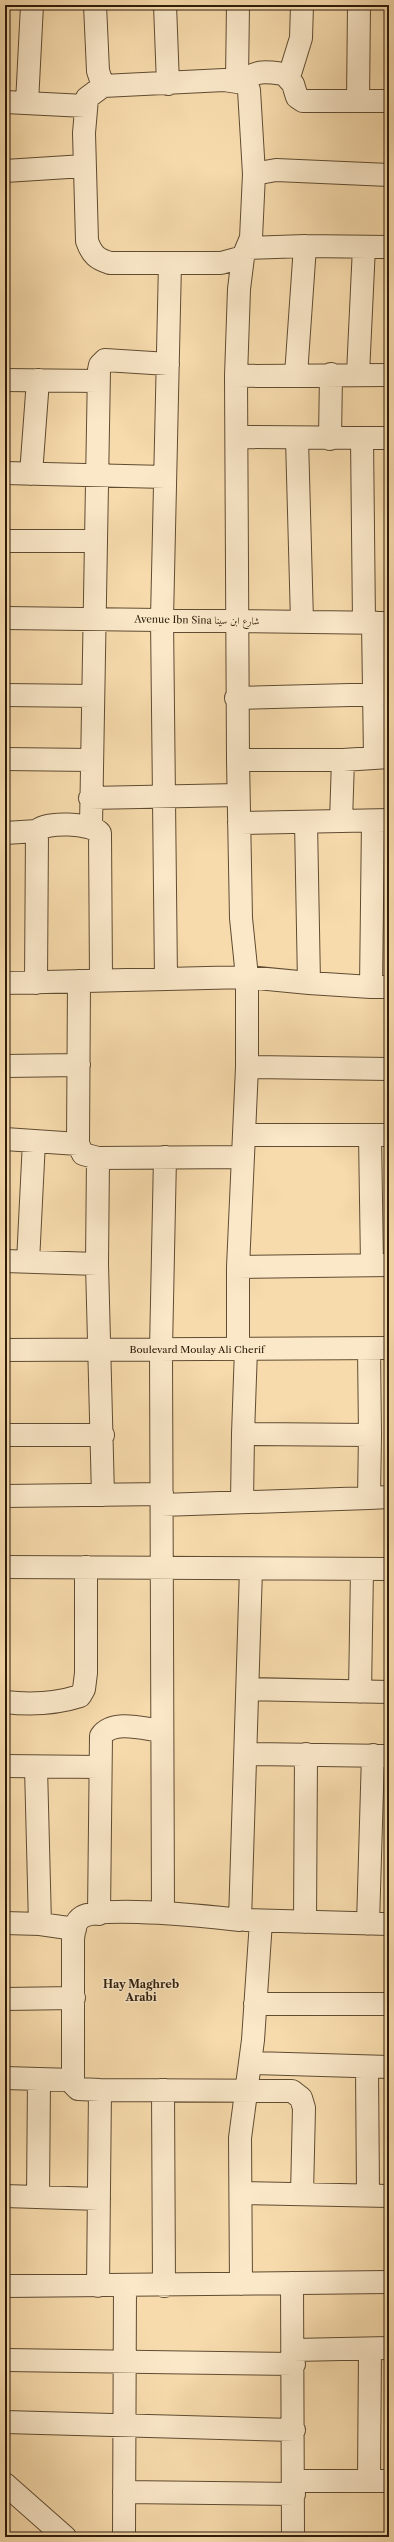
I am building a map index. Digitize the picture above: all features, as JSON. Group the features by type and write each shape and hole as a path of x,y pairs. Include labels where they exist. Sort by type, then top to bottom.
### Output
{"street":[{"path":"27,103 32,5"},
{"path":"94,5 98,70 103,86"},
{"path":"165,5 168,84"},
{"path":"238,5 240,81 249,90 254,174 251,238 246,253 239,289 236,376 236,698 243,954 247,977 247,1066 238,1267 242,1349 242,1502"},
{"path":"289,77 301,38 302,5"},
{"path":"358,100 359,5"},
{"path":"389,102 358,100 303,101 297,97 289,77 284,74 257,72 240,81 103,86 87,98 85,106 84,166 87,242 91,252 100,260 110,263 221,263 246,253 305,246 389,247"},
{"path":"5,102 85,106"},
{"path":"5,171 84,166"},
{"path":"254,174 276,170 389,175"},
{"path":"296,374 305,246"},
{"path":"358,374 364,247"},
{"path":"166,979 162,619 170,263"},
{"path":"91,826 90,798 96,474 98,381 100,365 105,360 168,364"},
{"path":"236,376 296,374 389,375"},
{"path":"330,439 331,374"},
{"path":"5,380 98,381"},
{"path":"31,474 38,380"},
{"path":"237,437 297,439 389,438"},
{"path":"238,760 343,760 382,757 382,694 375,622 362,438"},
{"path":"297,439 302,621"},
{"path":"5,474 96,474 164,477"},
{"path":"5,541 95,541"},
{"name":"Avenue Ibn Sina شارع ابن سينا","path":"5,618 375,622"},
{"path":"5,694 93,696"},
{"path":"236,698 382,694"},
{"path":"5,759 91,760"},
{"path":"341,821 343,760"},
{"path":"90,798 238,795"},
{"path":"5,983 247,977 309,983 380,987 381,820 239,823"},
{"path":"306,822 309,983"},
{"path":"5,833 38,831 46,826 91,826 96,829 100,836 101,980"},
{"path":"36,983 38,831"},
{"path":"79,981 78,1144 83,1154 98,1158 243,1157"},
{"path":"5,1066 79,1065"},
{"path":"247,1066 389,1069"},
{"path":"238,1267 380,1265 379,1135 244,1135"},
{"path":"5,1139 78,1144"},
{"path":"28,1262 34,1141"},
{"path":"162,1913 163,1568 161,1349 165,1157"},
{"path":"98,1158 97,1264 103,1435 103,1495"},
{"path":"5,1261 97,1264"},
{"name":"Boulevard Moulay Ali Cherif","path":"5,1350 99,1348 379,1348"},
{"path":"5,1496 103,1495 162,1500 242,1502 379,1498 370,1435 379,1348"},
{"path":"243,1434 370,1435"},
{"path":"5,1435 103,1435"},
{"path":"5,1567 389,1569"},
{"path":"5,1702 26,1704 61,1701 80,1696 84,1689 86,1673 86,1567"},
{"path":"241,2284 240,2138 250,2063 255,2004 250,1921 246,1754 251,1569"},
{"path":"360,1692 362,1569"},
{"path":"248,1689 389,1692"},
{"path":"99,1914 101,1736 110,1728 162,1731"},
{"path":"246,1754 381,1755 379,1924 250,1921 162,1913 99,1914 83,1916 75,1929 73,2084 78,2088 100,2090 292,2091 301,2098 304,2108 302,2194"},
{"path":"305,1922 306,1754"},
{"path":"5,1766 100,1767"},
{"path":"36,1767 40,1924"},
{"path":"5,1923 40,1924 75,1929"},
{"path":"5,1999 74,1998"},
{"path":"255,2004 389,2004"},
{"path":"250,2063 389,2067"},
{"path":"241,2192 379,2195 367,2066"},
{"path":"5,2078 73,2080"},
{"path":"38,2197 39,2079"},
{"path":"98,2286 100,2090"},
{"path":"163,2090 164,2286"},
{"path":"5,2196 99,2199"},
{"path":"5,2286 164,2286 389,2282"},
{"path":"292,2283 294,2357 294,2537"},
{"path":"124,2537 126,2286"},
{"path":"5,2360 126,2361 294,2357 379,2349 379,2481 294,2487 124,2492"},
{"path":"5,2422 125,2427 294,2430"},
{"path":"5,2484 65,2537"}],"district":[{"name":"Hay Maghreb Arabi","path":"141,1990"}]}
